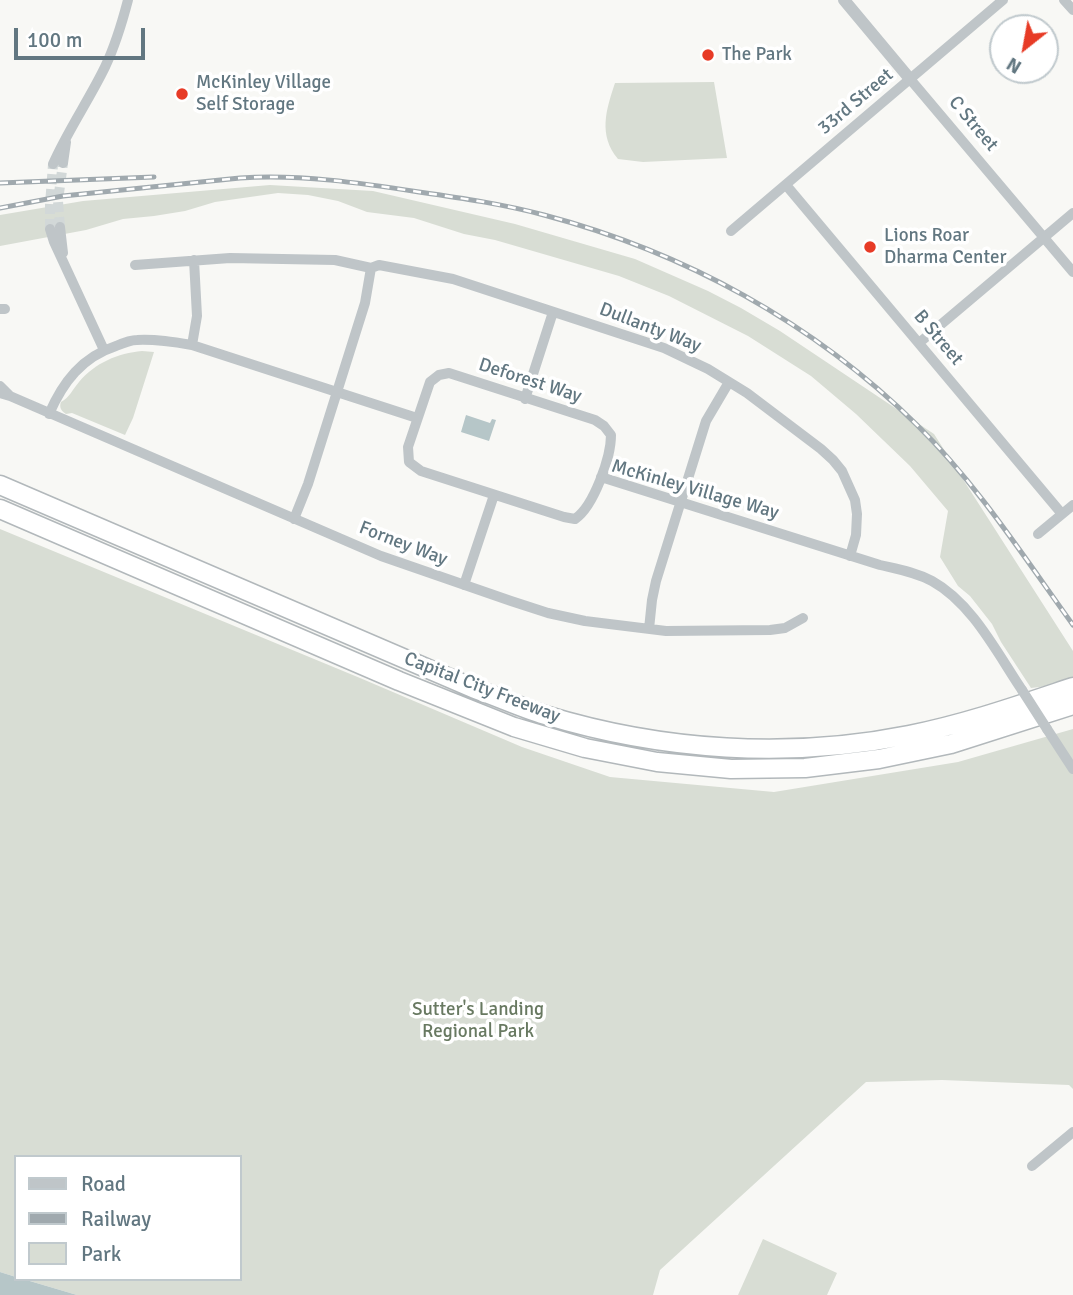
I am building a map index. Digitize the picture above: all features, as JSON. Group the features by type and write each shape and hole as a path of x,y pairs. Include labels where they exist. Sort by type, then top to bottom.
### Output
{"highway":[{"name":"Capital City Freeway","path":"0,485 475,689 544,715 616,733 714,747 763,749 837,746 910,735 982,717 1073,687"},
{"name":"Capital City Freeway","path":"0,509 386,675 514,727 585,748 657,762 731,769 805,768 879,760 951,744 1073,705"}],"street":[{"path":"58,164 66,138 105,67 121,29 128,0"},
{"name":"C Street","path":"844,0 1073,271"},
{"name":"33rd Street","path":"731,231 1003,0"},
{"path":"1064,0 1073,10"},
{"name":"B Street","path":"786,185 1062,514"},
{"path":"919,343 1073,213"},
{"path":"55,228 65,264 104,350"},
{"name":"Dullanty Way","path":"135,265 230,258 335,260 372,268 379,265 453,279 664,348 729,382 769,409 833,460 842,471 855,500 856,534 850,555"},
{"path":"192,345 197,316 194,260"},
{"path":"294,519 338,391 365,303 372,268"},
{"path":"525,399 553,312"},
{"path":"49,414 67,379 79,367 104,350 134,340 192,345 417,418"},
{"name":"Deforest Way","path":"417,418 430,382 439,375 449,373 596,420 611,435 601,477"},
{"path":"649,629 656,581 706,421 729,382"},
{"name":"Forney Way","path":"0,386 5,395 381,556 560,615 596,623 666,631 770,630 785,628 803,618"},
{"name":"McKinley Village Way","path":"417,418 408,447 409,462 421,471 494,495 575,519 589,505 601,477 919,575 933,582 953,596 971,615 1073,769"},
{"path":"464,584 494,495"},
{"path":"1038,534 1073,505"},
{"path":"1032,1166 1073,1132"}],"green space":[{"path":"714,82 727,158 643,162 618,159 606,132 607,113 615,83"},
{"path":"270,185 373,191 515,224 635,259 708,291 780,331 934,434 1073,651 1073,683 1031,688 992,624 970,596 958,586 940,557 948,511 910,466 856,414 811,376 748,336 669,296 619,276 495,240 464,234 414,218 367,212 338,201 308,195 278,193 215,202 185,211 123,219 86,230 0,246 0,215 83,201"},
{"path":"154,352 125,435 72,413 66,414 62,410 61,402 92,369 124,354"},
{"name":"Sutter's Landing Regional Park","path":"0,529 522,747 610,777 774,792 958,762 1073,729 1073,1089 1069,1085 942,1080 866,1082 660,1270 653,1295 77,1295 30,1281 242,1281 242,1155 14,1155 14,1276 0,1272"},
{"path":"763,1239 837,1273 827,1295 738,1295"}],"shaded area":[{"path":"466,415 490,423 492,419 496,420 489,441 461,432"},
{"path":"0,1272 14,1276 14,1281 30,1281 77,1295 0,1295"}],"tunnel":[{"path":"60,227 58,201 63,163"},
{"path":"50,229 53,164"}],"railway":[{"path":"0,183 154,177"},
{"path":"0,208 63,196 240,178 308,178 375,185 513,208 596,230 647,249 696,271 791,323 877,388 917,425 960,472 1073,625"}],"place":[{"name":"The Park","path":"708,55"},
{"name":"McKinley Village Self Storage","path":"182,94"},
{"name":"Lions Roar Dharma Center","path":"870,247"}]}
